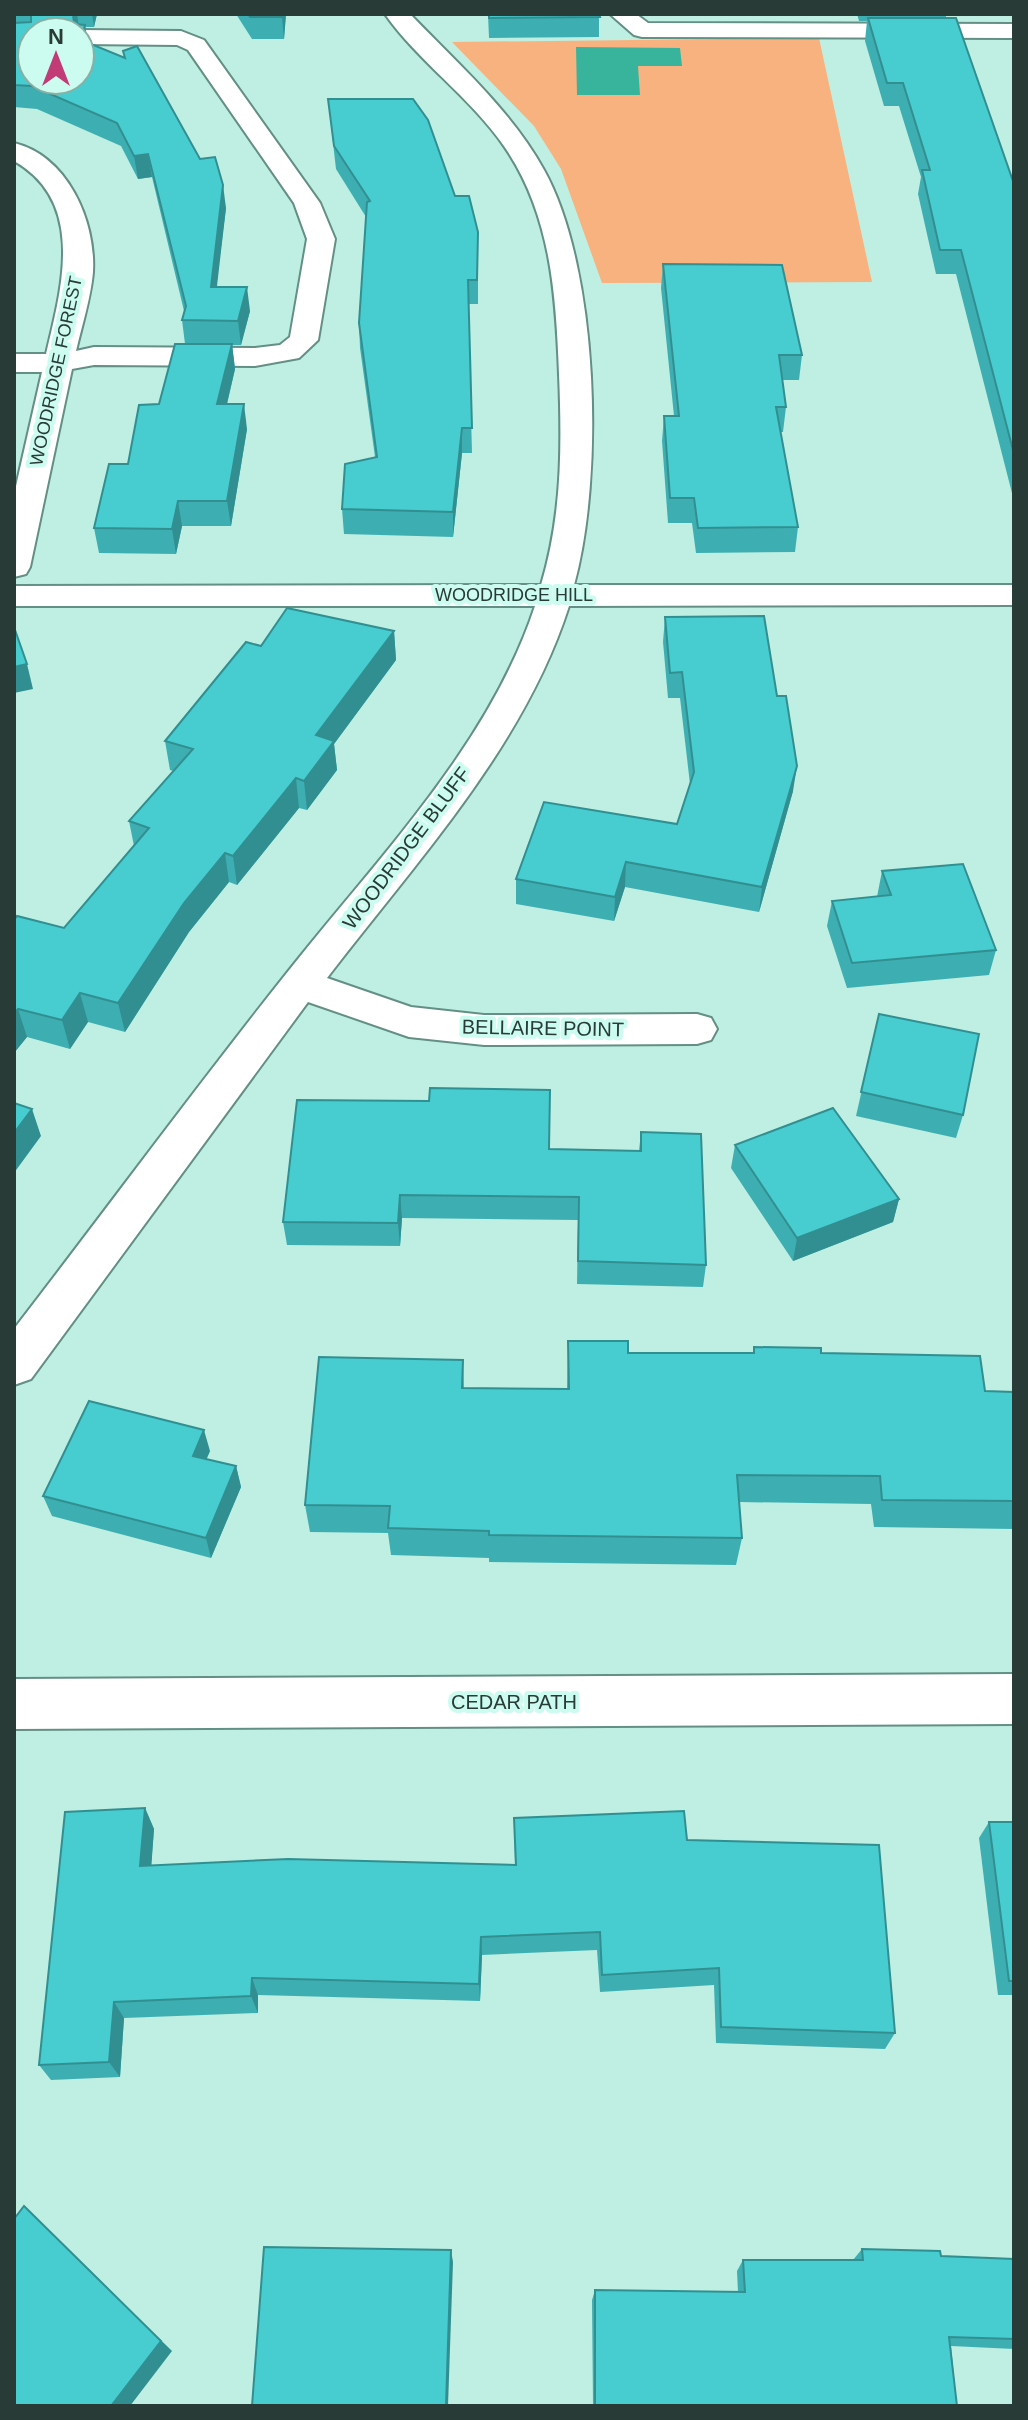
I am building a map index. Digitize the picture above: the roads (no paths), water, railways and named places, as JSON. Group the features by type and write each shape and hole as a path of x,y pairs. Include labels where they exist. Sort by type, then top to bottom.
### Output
{"street":[{"name":"WOODRIDGE BLUFF","path":"14,1365 300,984 452,794 510,701 547,626 570,543 577,445 570,302 561,244 542,190 513,142 397,14"},
{"path":"622,14 642,30 1014,31"},
{"path":"14,363 58,363 94,356 255,357 289,352 304,340 321,239 307,203 196,45 181,38 122,26 96,33"},
{"name":"WOODRIDGE FOREST","path":"14,151 33,159 58,183 71,211 78,241 74,300 14,567"},
{"name":"WOODRIDGE HILL","path":"14,596 1014,595"},
{"name":"BELLAIRE POINT","path":"300,984 409,1022 484,1030 697,1029"},
{"name":"CEDAR PATH","path":"14,1704 1014,1699"}]}
